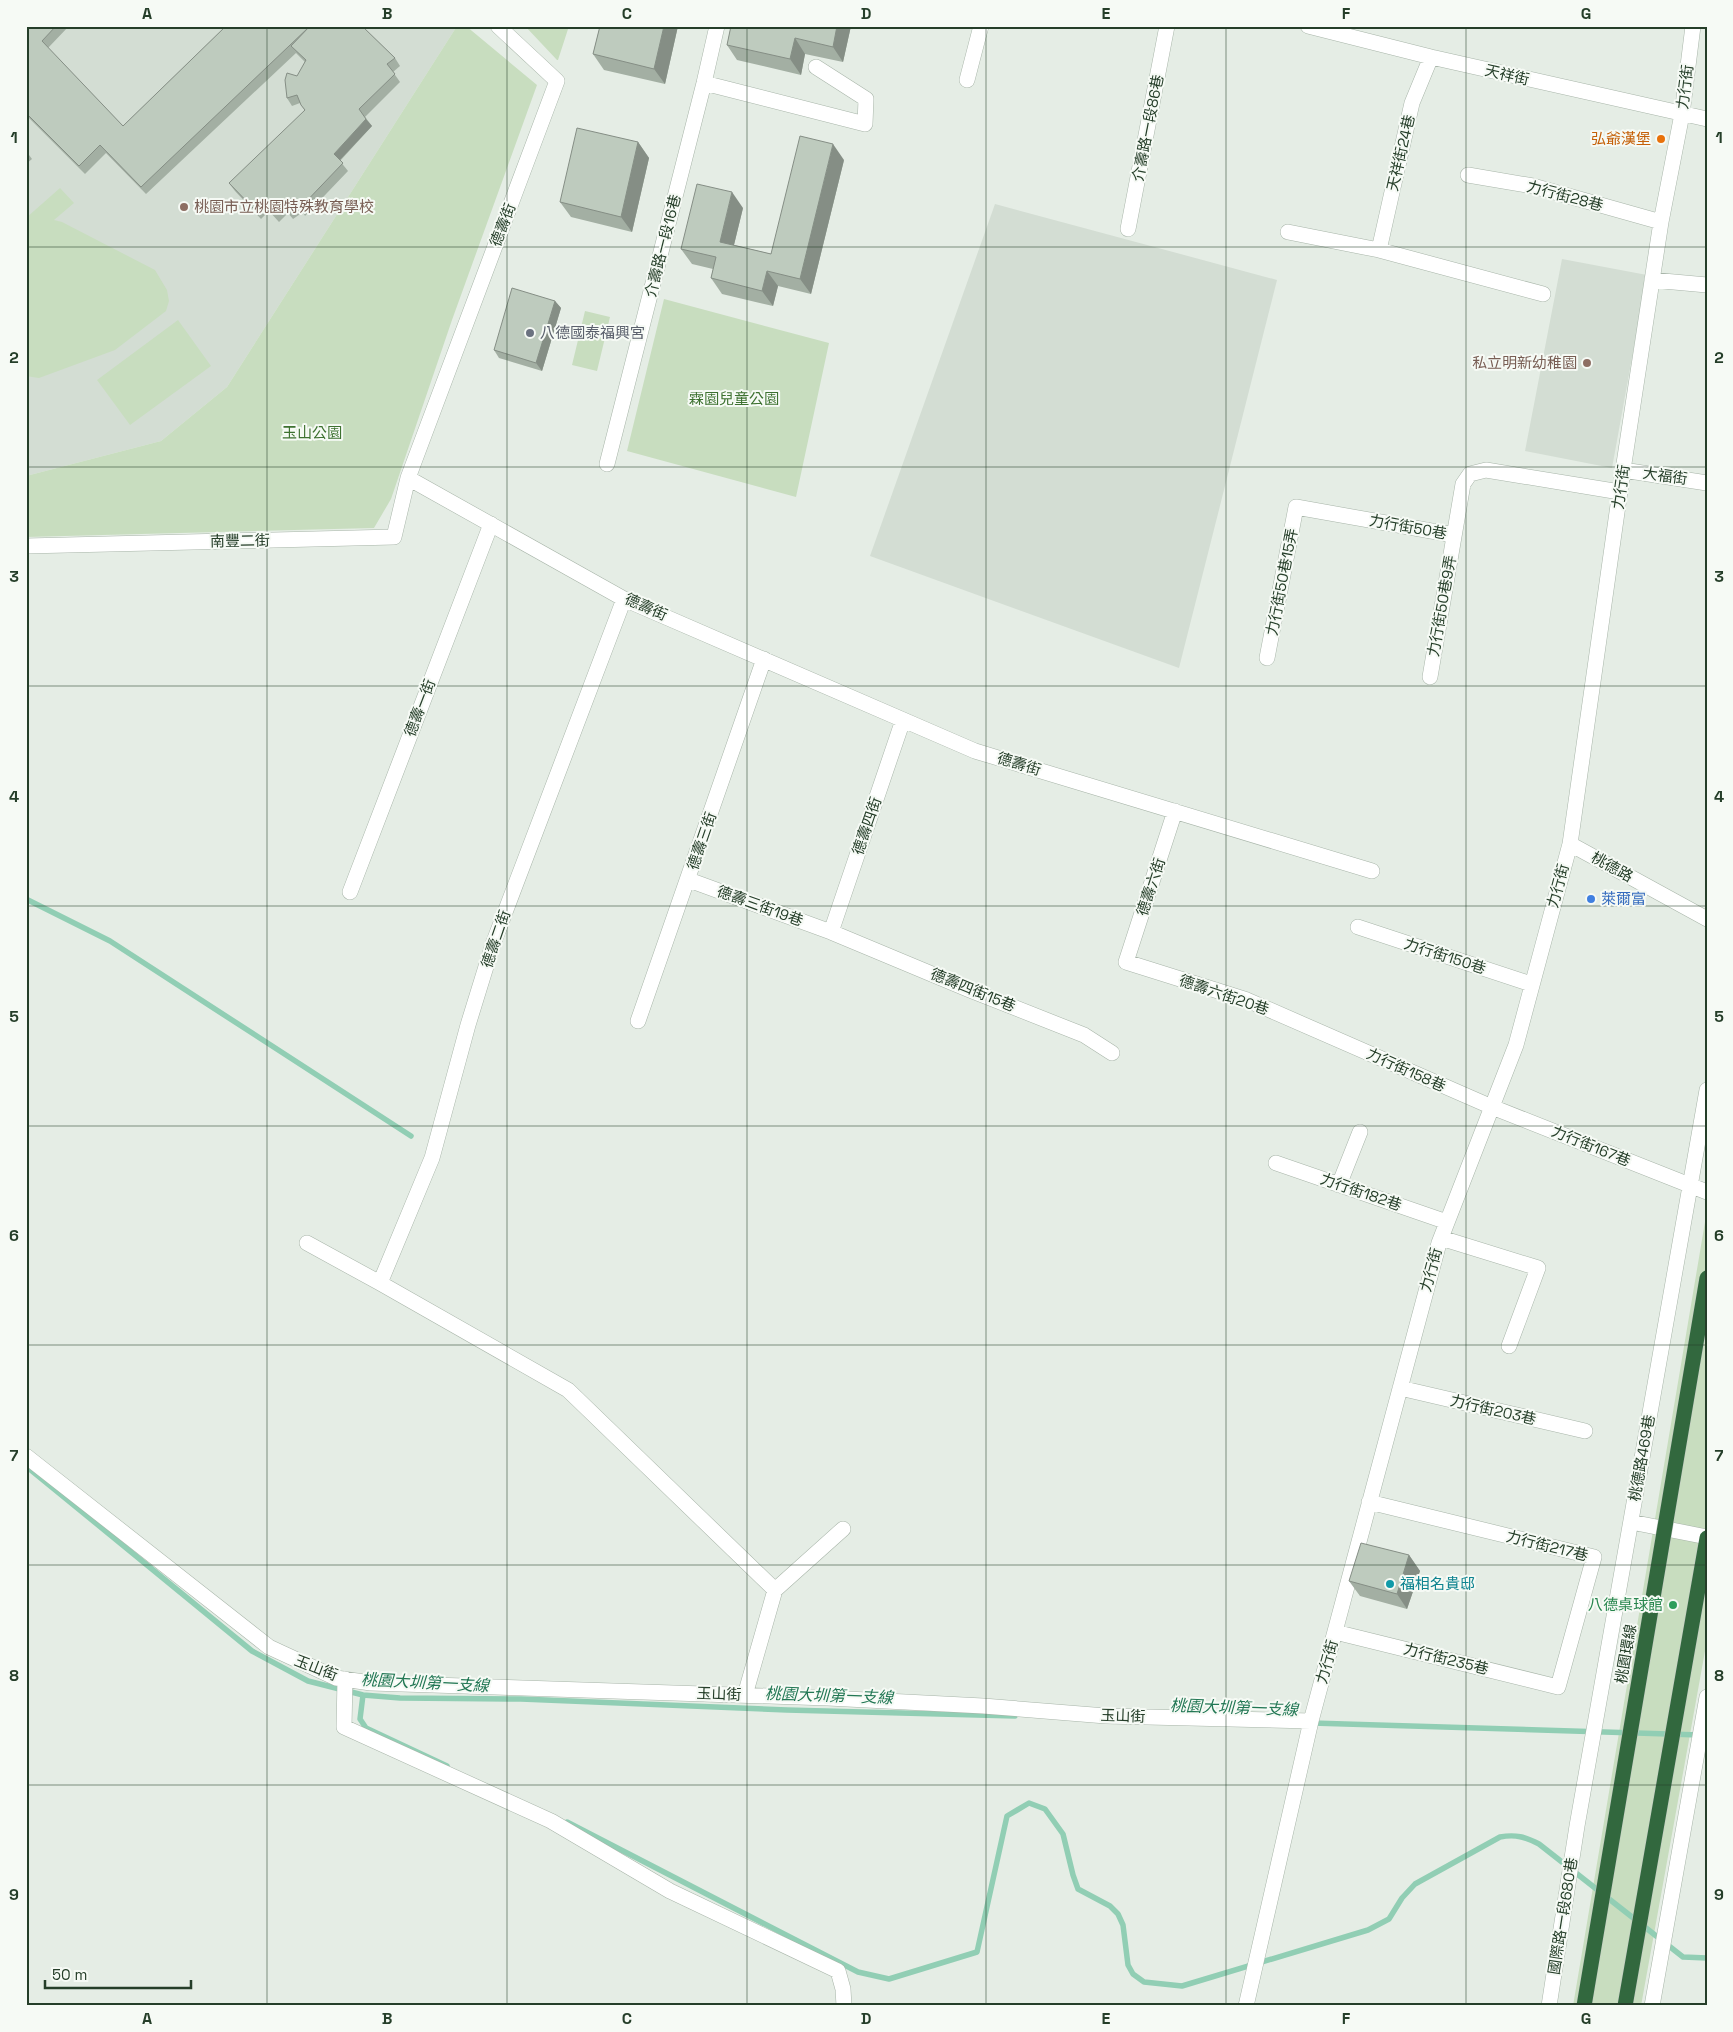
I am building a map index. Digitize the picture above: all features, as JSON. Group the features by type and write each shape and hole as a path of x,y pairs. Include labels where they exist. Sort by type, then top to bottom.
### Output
{"highway":[{"name":"桃園環線","path":"1584,2006 1707,1278"},
{"path":"1625,2006 1707,1538"}],"street":[{"name":"德壽街","path":"498,26 557,81 408,478 624,598 975,751 1372,871"},
{"name":"介壽路一段16巷","path":"607,464 717,26"},
{"path":"966,80 981,26"},
{"name":"介壽路一段86巷","path":"1128,229 1167,26"},
{"name":"天祥街","path":"1308,26 1431,57 1707,119"},
{"name":"力行街","path":"1311,1721 1441,1238 1516,1045 1570,844 1623,470 1661,222 1682,114 1693,26"},
{"name":"天祥街24巷","path":"1378,250 1412,103 1431,57"},
{"path":"704,83 865,124 866,99 816,67"},
{"name":"力行街28巷","path":"1468,175 1533,186 1661,222"},
{"path":"1288,232 1378,250 1543,294"},
{"path":"1652,280 1707,285"},
{"name":"力行街50巷","path":"1296,507 1454,535 1463,484 1470,474 1486,470 1620,492"},
{"name":"大福街","path":"1623,470 1707,483"},
{"name":"南豐二街","path":"26,546 394,537 408,478"},
{"name":"力行街50巷15弄","path":"1267,658 1296,507"},
{"name":"德壽一街","path":"350,892 491,524"},
{"name":"力行街50巷9弄","path":"1430,677 1454,535"},
{"name":"德壽二街","path":"380,1283 432,1158 468,1025 494,944 624,598"},
{"name":"德壽三街","path":"638,1022 764,659"},
{"name":"德壽四街","path":"831,932 903,720"},
{"name":"德壽六街","path":"1126,962 1175,811"},
{"name":"桃德路","path":"1570,844 1707,919"},
{"name":"德壽三街19巷","path":"688,880 831,932"},
{"name":"力行街150巷","path":"1358,927 1531,984"},
{"name":"德壽四街15巷","path":"831,932 1084,1035 1112,1053"},
{"name":"德壽六街20巷","path":"1126,962 1248,1000 1321,1032"},
{"name":"力行街158巷","path":"1321,1032 1492,1107"},
{"name":"桃德路469巷","path":"1577,1826 1707,1090"},
{"name":"力行街167巷","path":"1492,1107 1707,1192"},
{"path":"1340,1185 1360,1132"},
{"name":"力行街182巷","path":"1276,1163 1447,1222"},
{"path":"1441,1238 1538,1268 1509,1346"},
{"path":"307,1244 380,1283 568,1390 775,1590"},
{"name":"力行街203巷","path":"1400,1388 1585,1431"},
{"name":"玉山街","path":"26,1456 269,1647 336,1678 371,1683 745,1695 983,1706 1106,1716 1311,1721"},
{"name":"力行街217巷","path":"1369,1502 1594,1557 1558,1687"},
{"path":"1630,1522 1707,1538"},
{"path":"745,1695 775,1590 843,1529"},
{"name":"力行街235巷","path":"1335,1632 1558,1687"},
{"path":"345,1678 344,1727 551,1821 670,1891 838,1971 843,1989 844,2006"},
{"path":"1652,2006 1707,1697"},
{"path":"1246,2006 1311,1721"},
{"name":"國際路一段680巷","path":"1549,2006 1577,1826"}],"shaded area":[{"name":"桃園市立桃園特殊教育學校","path":"26,26 457,26 227,387 161,441 26,476"},
{"path":"995,204 1277,280 1179,668 870,556"},
{"name":"私立明新幼稚園","path":"1562,259 1647,275 1612,468 1525,451"}],"green space":[{"name":"玉山公園","path":"457,26 466,26 537,85 452,320 391,499 374,528 26,537 26,476 161,441 227,387"},
{"path":"525,26 569,26 558,60 557,60"},
{"path":"60,188 74,203 54,220 62,222 155,270 167,290 169,301 166,311 115,350 39,378 26,376 26,218"},
{"name":"霖園兒童公園","path":"664,299 829,343 796,497 627,451"},
{"path":"585,311 610,317 597,371 572,365"},
{"path":"178,320 211,366 130,425 97,380"},
{"path":"1707,1210 1707,1640 1641,2006 1573,2006"}],"building":[{"path":"26,26 56,26 42,41 123,126 226,26 310,26 141,187 100,145 79,166 26,113"},
{"path":"310,26 362,26 395,58 387,64 395,74 359,109 366,119 334,154 343,163 300,208 297,205 288,212 282,205 273,214 264,203 256,211 229,183 305,110 297,95 287,98 285,80 287,73 297,76 306,60 291,46"},
{"path":"600,26 664,26 654,69 593,54"},
{"path":"731,26 837,26 833,47 795,38 790,59 727,45"},
{"path":"577,128 638,142 621,217 560,202"},
{"path":"800,136 833,144 800,279 767,271 762,291 711,278 716,257 681,249 697,184 732,192 720,242 771,254"},
{"name":"八德國泰福興宮","path":"512,288 555,301 536,363 494,350"},
{"path":"1361,1543 1409,1555 1397,1594 1349,1581"}],"waterway":[{"path":"26,899 110,941 411,1136"},
{"name":"桃園大圳第一支線","path":"26,1466 252,1651 308,1681 363,1695 400,1698 521,1699 787,1710 1015,1716"},
{"path":"363,1695 360,1719 366,1728 447,1766"},
{"name":"桃園大圳第一支線","path":"1312,1723 1700,1735"},
{"path":"567,1822 858,1972 889,1979 977,1952 1007,1816 1029,1803 1045,1809 1063,1834 1078,1889 1110,1906 1118,1914 1123,1925 1128,1965 1133,1974 1144,1982 1182,1986 1368,1930 1389,1919 1402,1898 1415,1884 1500,1837 1511,1836 1525,1838 1539,1844 1683,1957 1707,1958"}],"place":[{"name":"弘爺漢堡","path":"1661,139"},
{"name":"桃園市立桃園特殊教育學校","path":"184,207"},
{"name":"八德國泰福興宮","path":"530,333"},
{"name":"私立明新幼稚園","path":"1587,363"},
{"name":"萊爾富","path":"1591,899"},
{"name":"福相名貴邸","path":"1390,1584"},
{"name":"八德桌球館","path":"1673,1605"}]}
